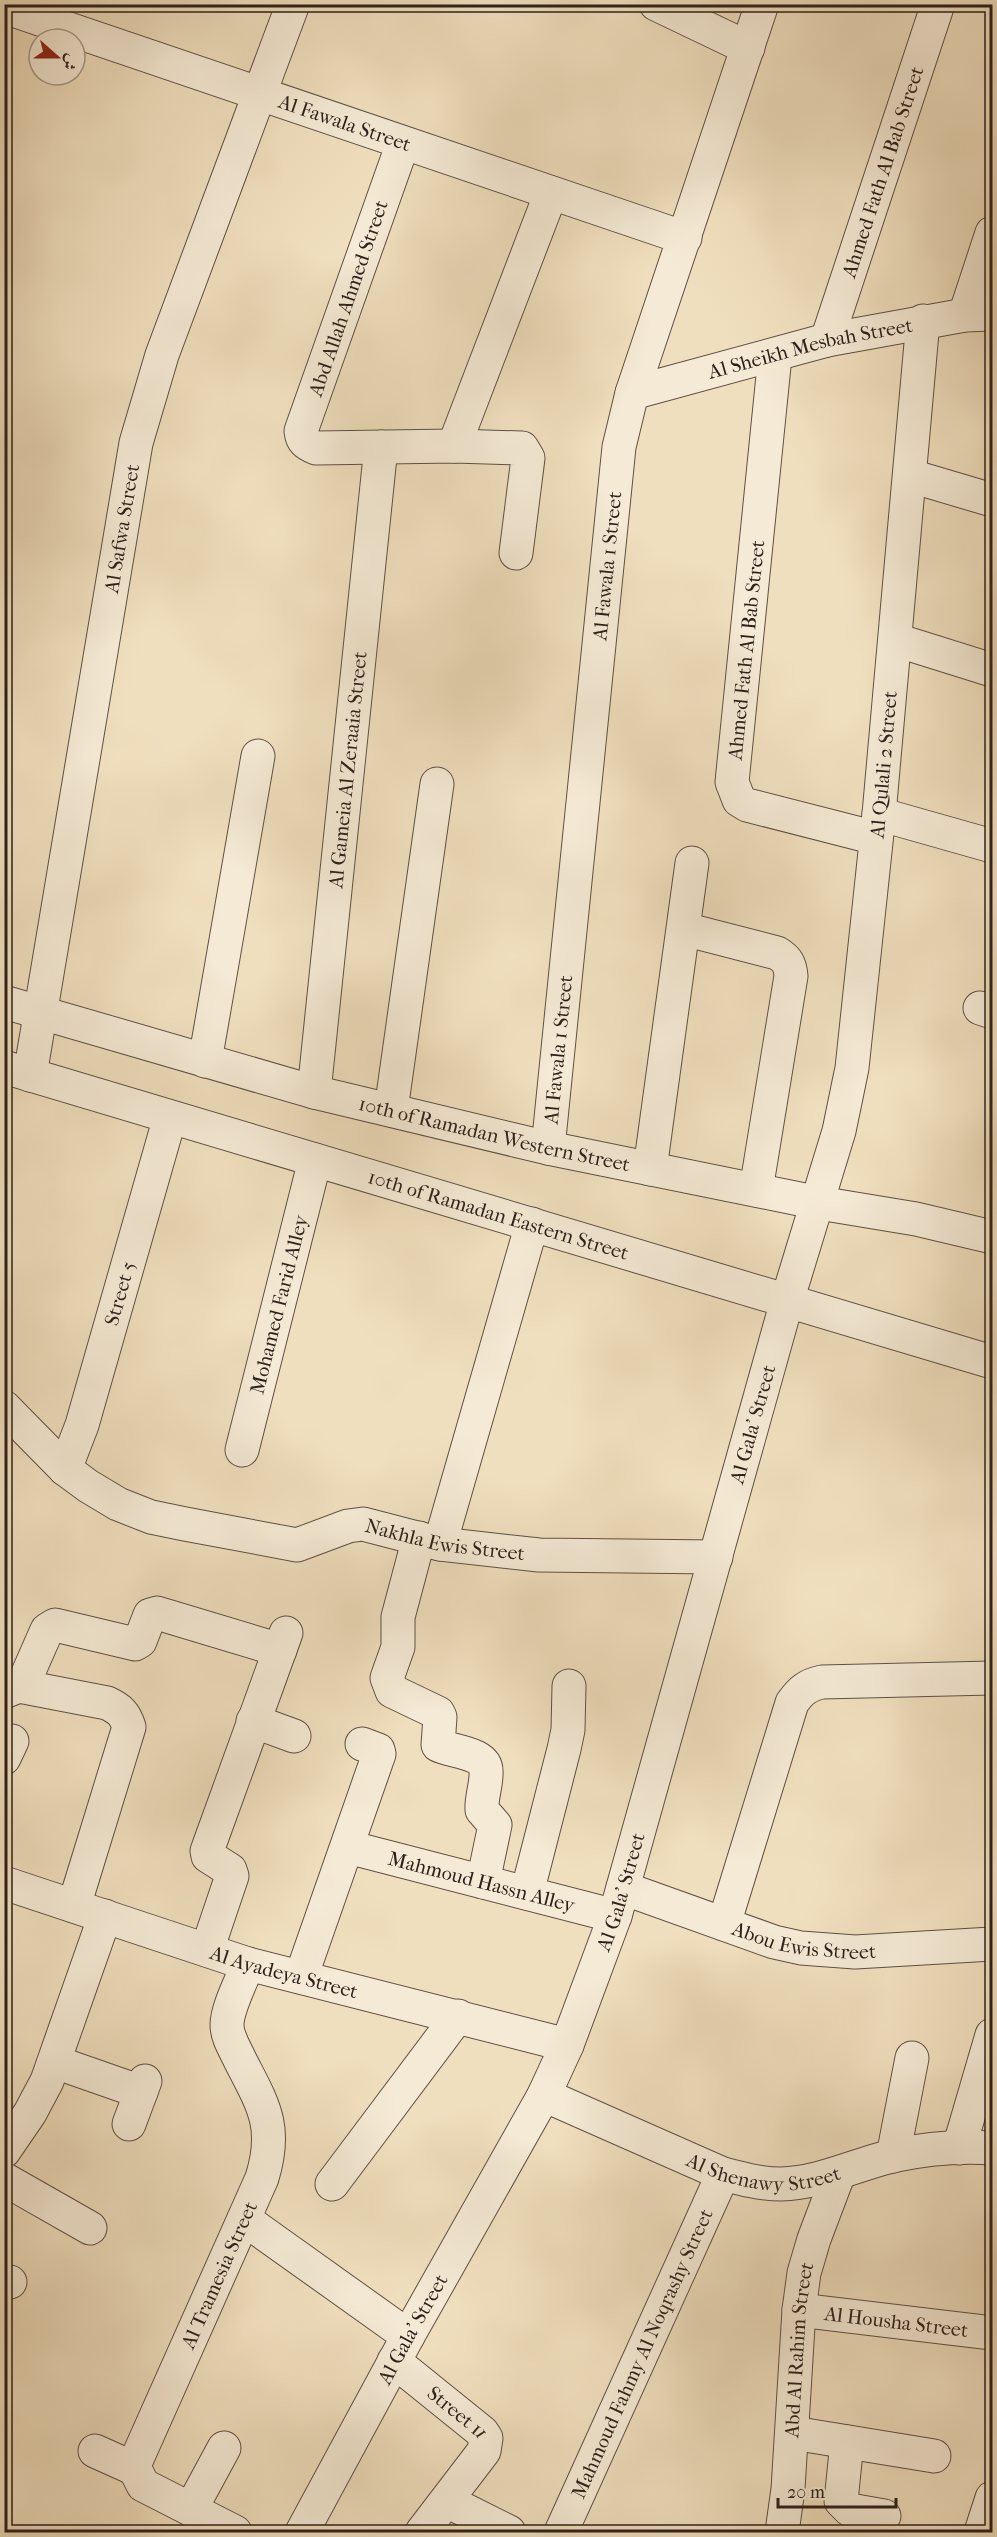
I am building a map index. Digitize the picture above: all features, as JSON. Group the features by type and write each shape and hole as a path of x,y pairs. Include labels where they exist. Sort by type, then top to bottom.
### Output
{"street":[{"name":"Al Safwa Street","path":"17,1071 39,1013 136,443 162,355 293,4"},
{"path":"656,4 748,48"},
{"name":"Al Fawala 1 Street","path":"548,1148 619,447 632,393 686,238 762,4"},
{"name":"Ahmed Fath Al Bab Street","path":"827,340 938,4"},
{"name":"Al Fawala Street","path":"4,7 686,238"},
{"name":"Abd Allah Ahmed Street","path":"381,447 316,448 308,445 302,439 301,431 403,143"},
{"path":"454,446 551,193"},
{"path":"979,314 993,233"},
{"name":"Al Sheikh Mesbah Street","path":"632,393 775,356 827,340 923,321 979,314"},
{"name":"Al Qulali 2 Street","path":"819,1203 839,1131 852,1068 896,640 923,321"},
{"name":"Ahmed Fath Al Bab Street","path":"775,356 732,782 734,792 739,800 747,805 878,826"},
{"path":"381,447 515,446 526,452 528,458 516,553"},
{"name":"Al Gameia Al Zeraaia Street","path":"314,1092 381,447"},
{"path":"911,476 993,500"},
{"path":"896,640 993,670"},
{"path":"205,1060 258,756"},
{"path":"391,1110 437,784"},
{"path":"878,826 993,846"},
{"path":"650,1169 692,863"},
{"path":"684,929 777,953 785,958 790,966 791,976 756,1190"},
{"name":"10th of Ramadan Western Street","path":"4,1002 314,1092 548,1148 993,1237"},
{"name":"10th of Ramadan Eastern Street","path":"17,1071 993,1362"},
{"name":"Street 5","path":"65,1469 82,1425 171,1117"},
{"name":"Mohamed Farid Alley","path":"242,1450 315,1160"},
{"name":"Al Gala' Street","path":"302,2532 401,2349 544,2095 567,2045 619,1902 787,1301 819,1203"},
{"path":"483,1882 495,1825 482,1810 487,1770 484,1763 477,1758 438,1745 440,1717 438,1713 392,1691 387,1678 398,1647 399,1617 429,1541 532,1224"},
{"name":"Nakhla Ewis Street","path":"4,1407 65,1469 118,1504 151,1517 297,1545 348,1526 363,1524 429,1541 539,1555 716,1557"},
{"path":"12,1689 25,1680 47,1630 55,1625 135,1644 140,1641 150,1615 157,1613 283,1641 207,1851 208,1856 230,1870 232,1876 207,1950"},
{"path":"724,1924 792,1703 799,1692 810,1685 822,1682 993,1678"},
{"path":"527,1893 566,1739 569,1686"},
{"path":"12,1689 107,1704 118,1708 125,1716 129,1727 74,1906"},
{"path":"253,1721 294,1736"},
{"path":"301,1977 380,1754 378,1750 362,1744"},
{"name":"Mahmoud Hassn Alley","path":"348,1847 527,1893 619,1902"},
{"name":"Al Ayadeya Street","path":"4,1883 248,1964 567,2045"},
{"name":"Abou Ewis Street","path":"619,1902 724,1924 774,1942 828,1951 855,1952 993,1944"},
{"path":"4,2151 38,2100 55,2062 105,1916"},
{"name":"Al Tramesia Street","path":"135,2469 136,2461 262,2178 270,2143 264,2108 227,2031 228,2017 248,1964"},
{"path":"332,2184 458,2016"},
{"path":"958,2148 993,2035"},
{"path":"893,2156 912,2058"},
{"path":"55,2062 143,2087 129,2124"},
{"name":"Al Shenawy Street","path":"544,2095 723,2174 752,2181 781,2184 810,2181 893,2156 958,2148 993,2148"},
{"name":"Abd Al Rahim Street","path":"782,2532 793,2433 799,2310 804,2273 839,2173"},
{"name":"Mahmoud Fahmy Al Noqrashy Street","path":"561,2532 723,2174"},
{"path":"4,2179 90,2228"},
{"path":"244,2220 401,2349"},
{"name":"Al Housha Street","path":"799,2310 993,2333"},
{"name":"Street 11","path":"401,2349 486,2438 484,2451 422,2532"},
{"path":"793,2433 934,2456"},
{"path":"847,2442 841,2501 850,2510 884,2516"},
{"path":"191,2509 224,2448"},
{"path":"94,2451 135,2469 143,2485 235,2532"},
{"path":"981,2532 992,2498"},
{"path":"447,2501 509,2532"}]}
